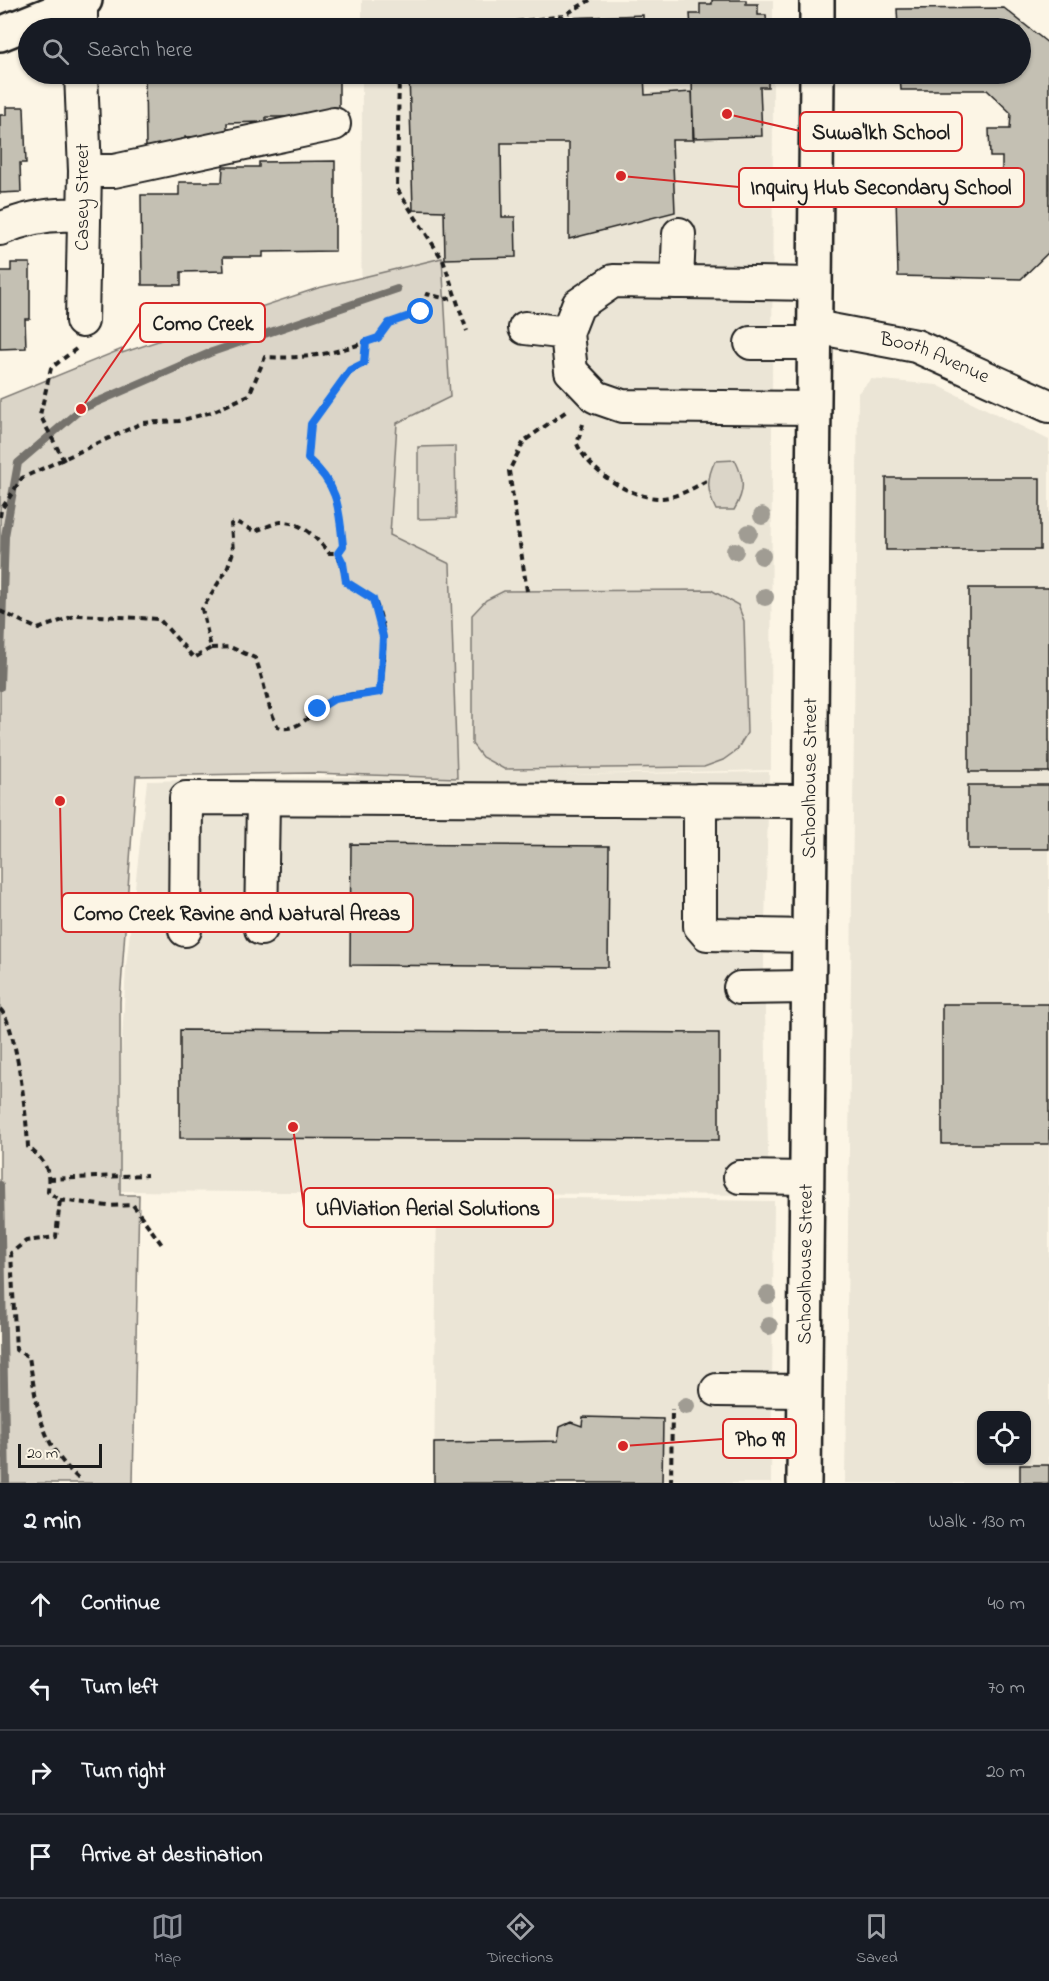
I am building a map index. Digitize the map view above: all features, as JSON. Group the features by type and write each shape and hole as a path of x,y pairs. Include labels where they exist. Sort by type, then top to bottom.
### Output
{"main road":[{"path":"817,18 818,0"},
{"path":"50,18 82,8"},
{"path":"0,34 18,28"},
{"name":"Schoolhouse Street","path":"804,1483 817,84"}],"street":[{"name":"Casey Street","path":"81,84 84,171 82,321"},
{"path":"84,171 114,171 334,124"},
{"path":"0,229 23,219 63,213 84,216"},
{"path":"677,282 679,234"},
{"path":"814,408 622,406 596,397 571,370 567,333 579,305 614,281 815,284"},
{"path":"525,328 567,333"},
{"name":"Booth Avenue","path":"750,343 814,335 916,346 1049,406"},
{"path":"185,930 186,798 810,801"},
{"path":"261,929 263,799"},
{"path":"700,800 700,926 707,934 809,936"},
{"path":"740,988 808,987"},
{"path":"740,1178 807,1178"},
{"path":"717,1390 805,1391"}],"path":[{"path":"547,18 563,16 590,0"},
{"path":"399,84 397,189 443,260 467,331"},
{"path":"0,517 1,510 22,478 64,461 142,423 178,421 212,412 249,395 265,357 332,355 378,338 389,323 421,312 427,294 447,299 454,297"},
{"path":"64,461 40,415 51,368 82,345 82,321"},
{"path":"338,553 343,546 341,519 334,492 329,480 308,459 311,424 350,370 364,363 366,342"},
{"path":"528,591 509,471 524,441 576,404"},
{"path":"585,421 577,444 583,458 616,483 646,497 663,498 692,489 708,480"},
{"path":"211,648 202,609 227,568 233,552 231,524 236,522 254,531 280,522 299,525 312,534 329,553 338,553"},
{"path":"0,611 38,629 77,615 159,619 195,658 211,648 230,647 255,658 264,678 269,711 278,727 286,729 298,726 334,699 380,692 383,637 379,615 373,599 346,582 343,563 338,553"},
{"path":"0,1009 17,1054 27,1121 28,1148 44,1161 49,1179 48,1192 60,1200 108,1206 133,1205 163,1246"},
{"path":"49,1179 147,1175"},
{"path":"60,1200 56,1237 26,1241 11,1252 16,1350 29,1357 40,1422 62,1464 76,1477 76,1483"},
{"path":"671,1483 672,1409"}],"shaded area":[{"path":"362,0 773,0 773,18 362,18"},
{"path":"362,84 773,84 771,770 559,775 769,772 764,962 769,1195 114,1191 126,967 147,781 360,777"},
{"path":"442,258 450,397 397,423 390,535 450,564 457,778 313,773 136,776 120,1001 120,1195 139,1195 133,1483 0,1483 0,399 122,349 122,353 318,288"},
{"path":"871,379 937,385 1049,440 1049,1483 845,1483 858,393"},
{"path":"455,446 456,518 418,519 418,447"},
{"path":"735,460 742,480 740,497 734,510 716,510 709,486 712,468 715,461"},
{"path":"711,590 738,605 744,621 747,733 737,750 723,760 704,767 504,769 482,757 472,744 472,615 486,600 504,591"},
{"path":"437,1196 774,1201 771,1483 434,1483"}],"building":[{"path":"712,0 746,0 746,4 758,4 758,15 766,15 766,18 690,18 690,14 700,14 700,4 712,4"},
{"path":"1004,8 1016,18 897,18 897,9"},
{"path":"643,15 643,18 565,18"},
{"path":"1031,30 1049,44 1049,252 1021,279 898,276 896,195 979,196 1002,174 1002,157 990,157 989,129 1010,129 1011,113 987,90 901,90 901,84 1031,84"},
{"path":"145,84 339,84 339,117 266,117 266,122 227,123 227,136 185,137 185,151 146,151"},
{"path":"409,84 644,84 645,95 692,92 694,140 672,140 675,212 569,239 569,143 501,143 502,217 515,217 516,257 445,259 444,211 413,210"},
{"path":"692,84 768,84 768,87 760,87 762,136 693,138"},
{"path":"6,107 24,107 26,163 20,163 21,192 0,193 0,115 6,115"},
{"path":"335,161 335,251 263,252 263,257 223,257 224,271 181,272 181,285 142,285 141,195 179,195 179,182 222,182 223,167 259,167 259,162"},
{"path":"11,263 30,263 30,319 25,319 26,348 0,349 0,271 11,271"},
{"path":"886,478 1040,478 1040,550 886,550"},
{"path":"969,588 1049,588 1049,772 969,772"},
{"path":"968,785 1049,785 1049,849 968,849"},
{"path":"351,844 609,846 608,967 350,965"},
{"path":"942,1004 1049,1004 1049,1144 942,1144"},
{"path":"180,1030 719,1033 719,1140 180,1138"},
{"path":"583,1417 663,1419 662,1483 434,1483 434,1443 558,1441 560,1427 571,1422 582,1426"},
{"path":"1020,1465 1049,1465 1049,1483 1020,1483"}],"waterway":[{"path":"0,687 5,536 18,463 81,409 212,352 397,289"},
{"path":"0,1185 6,1483"}],"place":[{"name":"Suwa'lkh School","path":"727,114"},
{"name":"Inquiry Hub Secondary School","path":"621,176"},
{"name":"Como Creek","path":"81,409"},
{"name":"Como Creek Ravine and Natural Areas","path":"60,801"},
{"name":"UAViation Aerial Solutions","path":"293,1127"},
{"name":"Pho 99","path":"623,1446"}],"route":[{"path":"318,709 334,699 380,692 383,637 373,599 352,588 346,582 343,563 338,553 343,546 341,519 334,492 322,471 308,459 311,424 350,370 364,363 366,342 378,338 389,323 421,312"}]}
